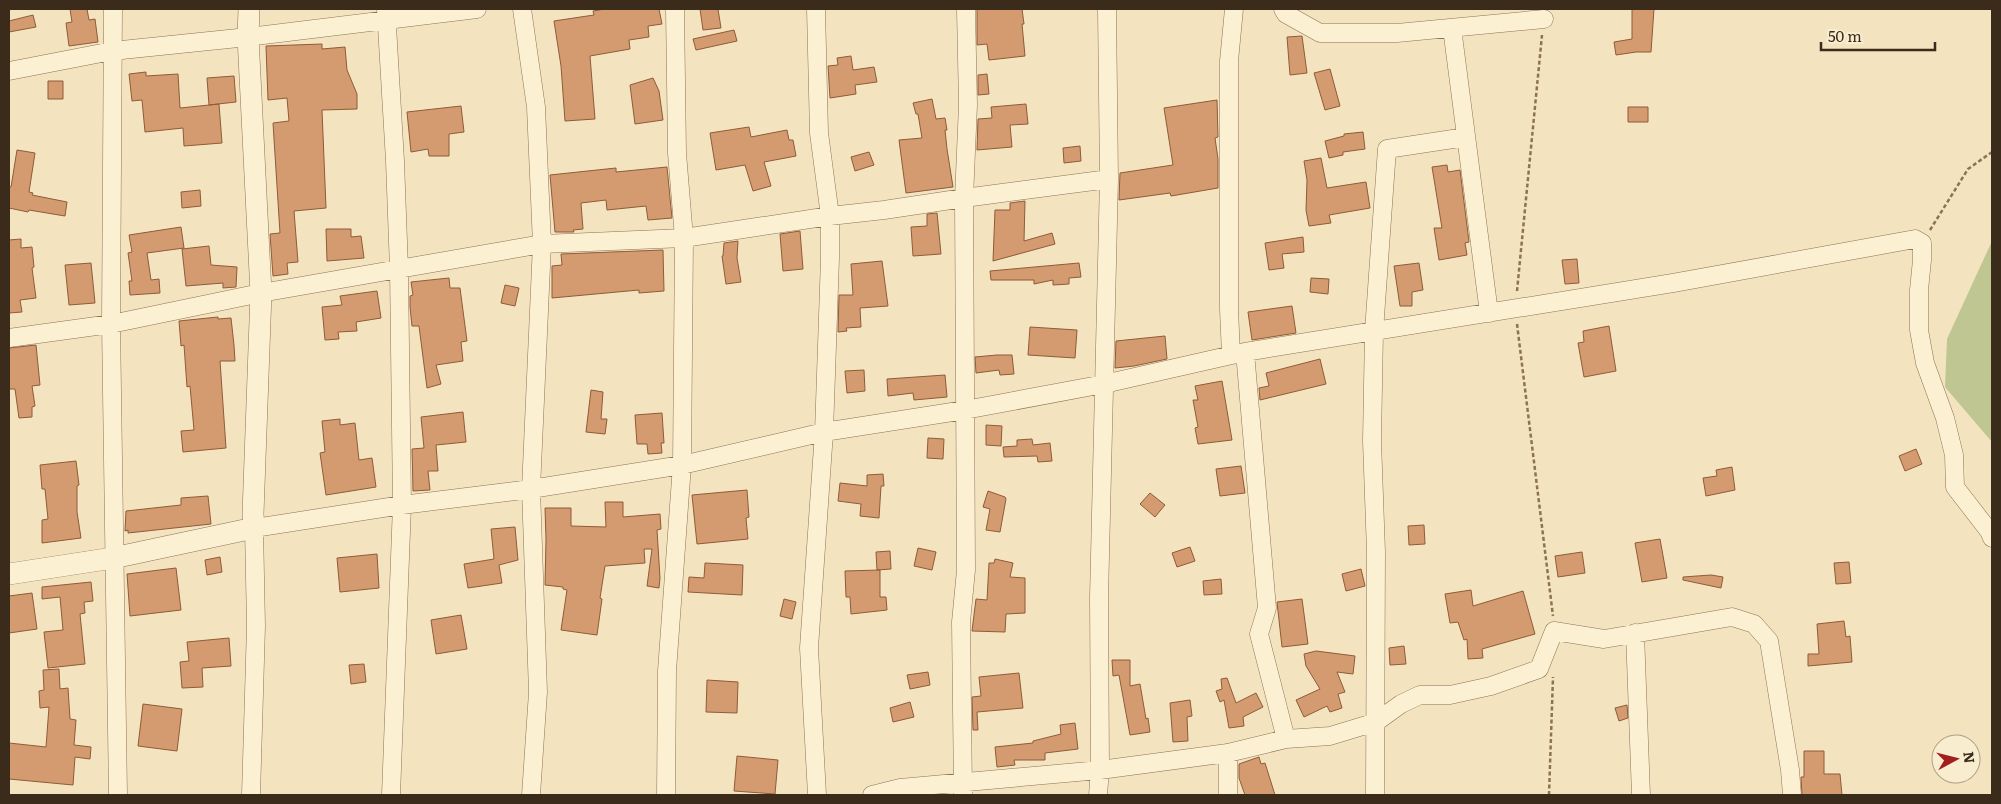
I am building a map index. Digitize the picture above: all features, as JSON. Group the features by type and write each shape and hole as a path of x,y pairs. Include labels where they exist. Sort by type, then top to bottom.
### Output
{"street":[{"path":"112,9 111,324 118,795"},
{"path":"249,9 248,37 261,293 253,514 256,626 251,742 251,795"},
{"path":"9,71 112,51 248,37 386,14 477,9"},
{"path":"522,9 536,107 542,244 531,489 538,692 531,795"},
{"path":"666,795 667,671 682,465 684,238 677,153 675,9"},
{"path":"816,9 819,133 830,216 824,432 810,648 817,795"},
{"path":"963,789 961,622 966,570 964,198 968,105 966,9"},
{"path":"1098,795 1100,770 1099,598 1108,179 1107,9"},
{"path":"1234,9 1229,61 1229,309 1238,354 1267,608 1258,634 1286,739"},
{"path":"1283,9 1286,14 1320,33 1397,33 1544,19"},
{"path":"386,14 395,161 399,269 402,505 391,795"},
{"path":"1452,28 1489,313"},
{"path":"1374,795 1376,552 1372,441 1374,331 1387,149 1466,137"},
{"path":"9,338 111,324 261,293 542,244 684,238 830,216 1108,179"},
{"path":"9,574 113,558 254,528 402,505 531,489 682,465 824,432 965,410 1104,384 1238,354 1674,283 1915,240 1922,243 1919,330 1925,363 1944,418 1954,455 1954,487 1989,531 1992,538"},
{"path":"872,795 900,788 963,789 1228,753 1286,739 1330,736 1376,722 1401,704 1420,695 1450,695 1491,686 1539,669 1554,631 1604,639 1732,617 1754,624 1769,641 1790,770 1792,795"},
{"path":"1635,633 1641,795"},
{"path":"1228,753 1228,795"}],"path":[{"path":"1544,19 1516,308 1554,631"},
{"path":"1922,243 1968,169 1992,152"},
{"path":"1550,795 1553,677"}],"green space":[{"path":"1992,241 1992,442 1945,387 1947,339"}],"building":[{"path":"70,9 87,9 89,20 95,19 98,42 69,46 66,23 72,22"},
{"path":"605,9 659,9 662,24 648,26 649,37 629,40 630,49 590,56 595,119 565,121 561,66 554,21 594,15 593,11"},
{"path":"700,9 718,9 721,28 703,30"},
{"path":"977,9 1022,9 1025,56 989,60 987,44 977,45"},
{"path":"1632,9 1654,9 1651,52 1616,55 1614,42 1632,39"},
{"path":"33,15 36,27 9,32 9,21"},
{"path":"734,30 737,41 696,50 693,39"},
{"path":"1302,36 1307,73 1290,75 1287,37"},
{"path":"322,44 322,49 345,47 347,70 357,94 357,109 322,110 326,208 294,211 298,262 287,263 288,274 273,276 270,234 280,233 273,123 289,121 287,98 268,100 266,46"},
{"path":"851,56 853,70 874,67 877,82 855,85 856,94 830,98 828,66 838,65 837,58"},
{"path":"1330,69 1340,106 1325,110 1314,73"},
{"path":"146,72 146,76 178,74 180,108 219,104 222,143 184,146 183,128 145,132 142,100 132,101 129,74"},
{"path":"987,74 989,94 978,95 978,75"},
{"path":"234,76 236,102 209,105 207,78"},
{"path":"653,78 659,91 663,120 635,124 630,85"},
{"path":"48,81 63,81 63,99 48,99"},
{"path":"932,99 936,119 945,118 947,149 953,187 906,193 899,140 922,138 918,114 916,114 913,103"},
{"path":"1217,100 1218,137 1215,138 1218,159 1218,188 1171,196 1170,193 1119,200 1120,173 1173,165 1164,108"},
{"path":"1026,104 1028,124 1010,125 1012,147 977,150 978,119 992,118 991,107"},
{"path":"461,106 464,132 449,134 449,156 429,156 428,149 411,152 407,112"},
{"path":"1628,107 1648,107 1648,122 1628,122"},
{"path":"749,127 751,137 787,130 789,140 793,140 796,156 764,162 771,186 753,191 745,165 716,170 710,133"},
{"path":"1363,132 1365,149 1343,152 1343,155 1329,158 1325,141 1344,136 1344,134"},
{"path":"1080,146 1081,161 1064,163 1063,148"},
{"path":"17,150 35,153 29,192 33,193 32,195 67,202 65,216 9,208 9,187 11,187"},
{"path":"869,152 874,165 855,171 851,157"},
{"path":"1321,158 1327,188 1366,182 1370,208 1329,215 1331,223 1309,226 1306,210 1307,180 1304,161"},
{"path":"1447,165 1448,172 1460,170 1469,242 1465,243 1467,255 1439,260 1434,228 1442,228 1432,167"},
{"path":"667,167 672,218 648,220 646,206 607,210 606,200 581,203 583,229 573,230 574,232 555,232 550,175 616,168 616,172"},
{"path":"200,190 201,206 182,208 181,192"},
{"path":"1025,201 1024,241 1052,233 1055,244 993,261 995,210 1010,210 1010,203"},
{"path":"937,213 941,254 913,256 911,227 927,226 927,214"},
{"path":"181,227 184,248 147,253 151,280 159,279 160,293 130,295 129,281 132,281 128,253 132,252 129,235"},
{"path":"326,229 351,229 351,237 361,236 364,258 327,261"},
{"path":"800,231 803,269 783,271 780,234"},
{"path":"1303,237 1304,252 1282,254 1284,268 1269,270 1265,243"},
{"path":"21,239 21,248 32,247 34,267 32,268 36,298 20,300 22,312 9,313 9,240"},
{"path":"738,241 737,258 741,282 726,284 722,256 724,243"},
{"path":"209,246 211,265 237,267 236,287 223,288 223,283 186,286 182,249"},
{"path":"663,250 664,291 639,293 639,290 552,298 552,266 562,265 561,254"},
{"path":"1577,259 1579,283 1565,284 1562,260"},
{"path":"882,261 888,306 860,308 861,327 846,328 847,331 838,332 839,295 853,295 851,264"},
{"path":"91,263 95,303 69,305 65,265"},
{"path":"1079,263 1081,277 1069,278 1069,284 1053,285 1053,280 1034,284 1034,280 991,280 990,271"},
{"path":"1419,263 1423,290 1412,292 1412,306 1400,306 1394,266"},
{"path":"449,278 450,288 460,288 467,341 461,342 463,361 436,365 441,384 427,388 419,326 412,326 410,296 413,295 411,282"},
{"path":"1311,278 1329,279 1328,294 1310,292"},
{"path":"505,285 519,288 515,306 501,303"},
{"path":"377,291 381,318 356,322 357,331 338,332 339,339 325,340 322,307 342,305 340,296"},
{"path":"1292,306 1296,333 1252,340 1248,312"},
{"path":"218,317 218,319 231,318 235,361 220,361 226,448 183,452 181,431 194,430 190,386 187,387 184,345 181,346 179,321"},
{"path":"1609,326 1616,371 1584,377 1578,343 1584,342 1583,331"},
{"path":"1030,327 1077,330 1075,358 1028,355"},
{"path":"1165,336 1167,359 1115,368 1116,341"},
{"path":"36,345 40,385 32,386 35,406 32,407 32,417 19,418 15,389 9,389 9,348"},
{"path":"1012,355 1014,374 1000,375 999,370 976,373 975,357"},
{"path":"1320,359 1326,384 1260,400 1259,388 1269,386 1266,373"},
{"path":"864,370 865,391 847,393 845,371"},
{"path":"945,375 947,397 914,400 913,393 888,396 887,379"},
{"path":"1222,381 1232,440 1198,444 1195,428 1198,427 1193,400 1198,400 1195,386"},
{"path":"591,390 603,392 601,419 607,419 605,434 586,432"},
{"path":"463,412 466,442 436,445 438,471 428,471 430,490 413,491 412,449 424,448 421,417"},
{"path":"662,413 664,443 661,443 662,453 648,454 647,444 637,444 635,415"},
{"path":"340,419 340,425 355,423 359,460 372,458 376,487 326,495 320,453 325,452 322,421"},
{"path":"986,425 1002,426 1001,446 986,445"},
{"path":"928,438 944,439 943,459 927,458"},
{"path":"1032,439 1033,445 1050,443 1052,461 1038,462 1037,456 1004,457 1003,447 1017,446 1017,440"},
{"path":"1916,449 1922,464 1905,471 1899,456"},
{"path":"76,461 79,485 77,486 77,512 81,538 42,543 42,520 48,519 45,489 42,489 40,465"},
{"path":"1241,466 1245,493 1220,496 1216,469"},
{"path":"1732,467 1735,490 1706,496 1703,478 1717,476 1716,470"},
{"path":"883,474 884,486 881,486 879,518 860,516 861,504 838,501 840,483 867,486 867,475"},
{"path":"747,490 749,517 746,518 748,539 697,544 692,495"},
{"path":"988,491 1006,499 1000,532 986,530 990,509 983,507"},
{"path":"1150,493 1165,505 1155,517 1140,504"},
{"path":"208,496 211,524 128,533 128,530 125,531 126,511 181,505 181,498"},
{"path":"605,502 623,502 623,517 660,514 661,529 657,530 659,588 647,586 652,549 644,549 645,563 605,566 597,635 561,630 567,590 563,589 563,587 545,585 545,508 571,508 571,526 606,527"},
{"path":"1424,525 1425,544 1409,545 1408,526"},
{"path":"515,527 518,560 499,565 502,583 468,588 464,564 494,559 491,529"},
{"path":"1660,539 1667,578 1642,582 1635,543"},
{"path":"1190,547 1195,561 1177,567 1172,553"},
{"path":"918,548 936,552 932,570 914,566"},
{"path":"890,551 891,569 877,570 876,552"},
{"path":"1582,552 1585,573 1558,577 1555,556"},
{"path":"377,554 379,588 340,592 337,558"},
{"path":"220,557 222,572 207,575 205,560"},
{"path":"995,559 1013,563 1010,577 1025,578 1025,613 1006,614 1005,632 972,631 976,599 987,600 989,563 994,563"},
{"path":"1849,562 1851,583 1836,584 1834,563"},
{"path":"705,563 743,565 742,595 688,592 689,577 704,578"},
{"path":"176,568 181,610 130,616 127,574"},
{"path":"1361,569 1365,586 1346,591 1342,574"},
{"path":"880,570 880,597 886,597 887,610 851,614 850,597 846,597 845,571"},
{"path":"1711,575 1723,577 1721,588 1683,580 1683,577"},
{"path":"1221,579 1222,594 1204,595 1203,581"},
{"path":"91,582 93,601 84,602 85,613 80,614 85,664 48,668 44,632 63,630 60,597 42,599 42,587"},
{"path":"1471,590 1473,606 1523,591 1535,634 1482,649 1483,658 1468,659 1467,639 1464,640 1458,622 1450,623 1445,594"},
{"path":"32,593 37,629 9,633 9,596"},
{"path":"784,599 796,602 792,619 780,616"},
{"path":"1302,599 1308,644 1282,647 1277,602"},
{"path":"461,615 467,649 436,654 431,620"},
{"path":"1844,621 1846,637 1850,636 1852,662 1808,666 1808,654 1819,654 1817,624"},
{"path":"229,638 231,666 202,668 203,687 182,688 180,662 189,661 187,642"},
{"path":"1404,646 1406,664 1390,665 1389,648"},
{"path":"1316,651 1355,656 1353,674 1337,672 1345,692 1338,694 1342,708 1330,712 1327,706 1304,717 1296,700 1320,689 1306,666 1304,654"},
{"path":"1112,660 1130,660 1130,686 1140,684 1150,732 1130,735 1119,675 1113,676"},
{"path":"364,664 366,682 351,684 349,665"},
{"path":"59,669 60,689 68,688 70,719 76,720 74,745 91,747 90,759 75,757 73,785 9,779 9,743 46,747 49,707 40,708 39,691 44,690 43,670"},
{"path":"928,672 930,685 910,689 907,675"},
{"path":"1019,673 1023,708 977,712 978,730 973,730 972,697 981,696 979,677"},
{"path":"1227,678 1236,703 1256,693 1263,707 1243,717 1244,726 1229,728 1224,700 1220,702 1216,691 1222,689 1221,679"},
{"path":"707,680 738,682 737,713 706,712"},
{"path":"1190,700 1192,716 1187,717 1188,741 1173,742 1170,703"},
{"path":"910,702 914,717 893,722 890,708"},
{"path":"143,704 182,709 177,751 138,746"},
{"path":"1627,705 1628,718 1619,721 1615,708"},
{"path":"1075,723 1078,749 1045,753 1045,760 1014,760 1015,765 997,767 995,747 1033,743 1033,741 1061,734 1060,725"},
{"path":"1804,751 1824,751 1824,774 1840,774 1842,795 1802,795 1801,777 1804,777"},
{"path":"737,756 778,760 775,794 734,791"},
{"path":"1259,757 1261,764 1265,763 1275,795 1245,795 1239,778 1239,764"}]}
